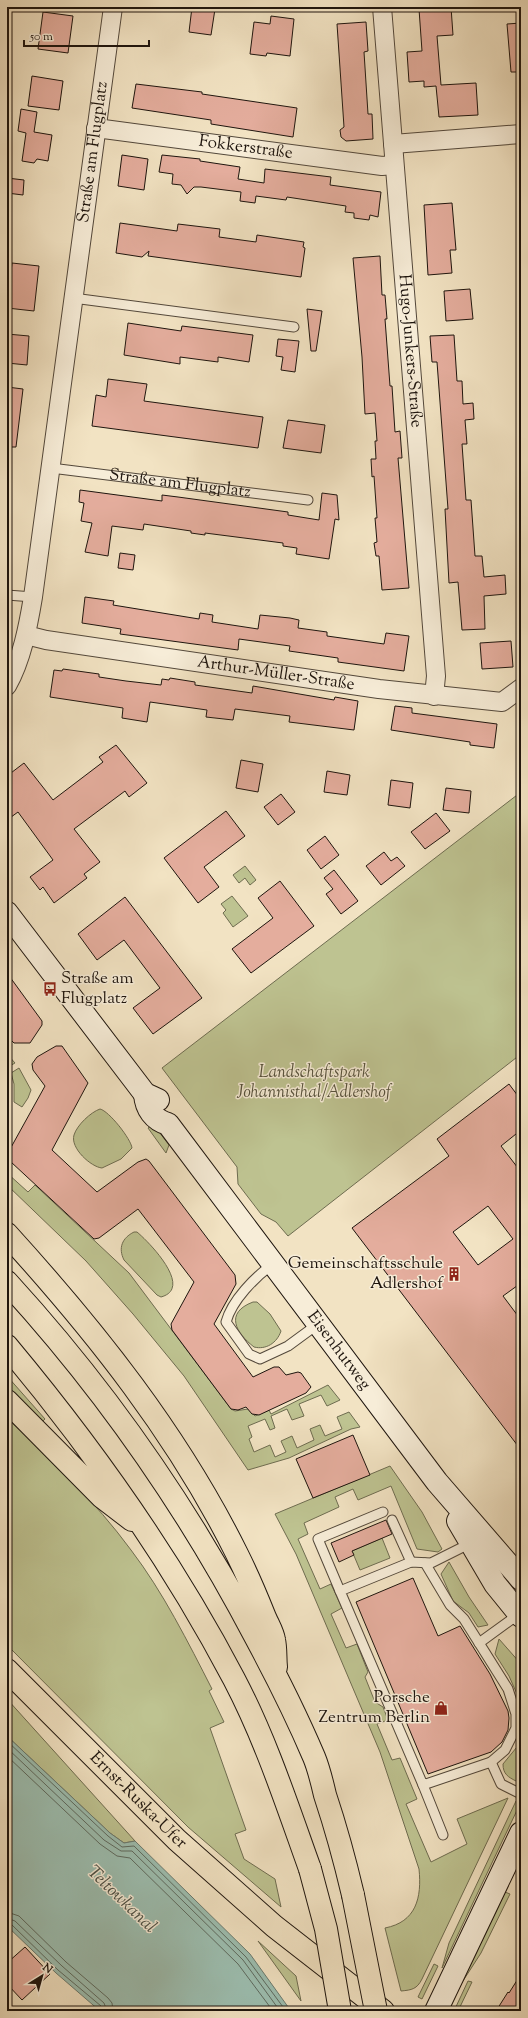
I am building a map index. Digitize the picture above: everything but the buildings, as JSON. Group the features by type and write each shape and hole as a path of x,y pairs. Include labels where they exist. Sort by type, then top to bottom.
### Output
{"main road":[{"path":"7,1234 68,1303 109,1353 159,1421 192,1472 223,1527 248,1576 274,1639 277,1676"},
{"path":"7,1282 81,1370 149,1459 227,1582 277,1676 314,1758 340,1842 353,1895 376,2011"},
{"path":"7,1346 114,1482 147,1531 180,1585 234,1679 275,1769 310,1869 326,1929 340,2011"},
{"path":"7,1401 102,1497 147,1531"},
{"name":"Ernst-Ruska-Ufer","path":"7,1670 177,1840 274,1926 383,2011"},
{"name":"Ernst-Ruska-Ufer","path":"274,1926 292,1952 350,2011"}],"street":[{"name":"Straße am Flugplatz","path":"7,686 12,677 26,635 34,597 113,7"},
{"name":"Hugo-Junkers-Straße","path":"382,7 436,676 434,696"},
{"name":"Fokkerstraße","path":"96,128 382,166 394,165"},
{"path":"393,144 521,134"},
{"name":"Arthur-Müller-Straße","path":"26,635 46,640 434,696 502,702 521,688"},
{"name":"Eisenhutweg","path":"7,913 145,1094 156,1098 168,1113 168,1124 437,1482 521,1579"},
{"name":"Eisenhutweg","path":"437,1482 495,1584 520,1615"},
{"path":"436,2011 521,1832"}],"lane":[{"path":"74,298 294,327"},
{"name":"Straße am Flugplatz","path":"51,468 308,500"},
{"path":"7,595 34,597"},
{"path":"273,1264 253,1280 228,1315 226,1322 250,1354 260,1359 288,1346 318,1324"},
{"path":"383,1512 318,1539 443,1835"},
{"path":"392,1520 411,1562"},
{"path":"340,1591 411,1562 431,1563 471,1543"},
{"path":"423,1786 491,1762 505,1750 516,1728 516,1714 508,1689 464,1619 450,1605 425,1563"},
{"path":"479,1644 520,1615"},
{"path":"491,1762 501,1784 521,1794"}],"green space":[{"name":"Landschaftspark Johannisthal/Adlershof","path":"521,792 521,1054 288,1236 276,1222 261,1214 238,1184 237,1167 162,1068"},
{"path":"245,866 256,880 250,885 245,878 239,883 233,875"},
{"path":"232,896 248,916 233,927 223,913 226,910 221,904"},
{"path":"7,1054 15,1063 8,1067 7,1067"},
{"path":"19,1068 31,1090 22,1107 14,1102 14,1084 11,1073"},
{"path":"100,1109 109,1115 119,1126 128,1138 132,1148 121,1159 102,1168 97,1167 87,1161 82,1156 75,1146 74,1140 74,1135 81,1123"},
{"path":"153,1124 169,1145 166,1153 148,1128"},
{"path":"7,1173 28,1192 35,1185 129,1273 231,1409 235,1411 248,1409 255,1416 269,1410 271,1414 328,1385 340,1400 327,1406 321,1395 299,1404 304,1416 292,1420 287,1409 271,1416 275,1428 270,1430 265,1419 248,1426 252,1437 249,1439 254,1452 270,1445 275,1457 286,1452 281,1441 292,1436 297,1448 314,1440 310,1429 320,1425 325,1436 342,1429 337,1417 349,1412 360,1427 351,1429 289,1458 248,1470 184,1376 133,1314 86,1261 7,1185"},
{"path":"134,1232 137,1232 159,1255 171,1275 173,1284 170,1292 161,1297 157,1295 122,1256 121,1247 124,1240"},
{"path":"253,1302 257,1302 270,1314 281,1331 277,1339 270,1345 258,1348 254,1347 242,1336 236,1323 238,1312"},
{"path":"7,1376 45,1419 42,1422 7,1388"},
{"path":"7,1418 56,1465 103,1514 143,1566 194,1653 212,1689 209,1691 224,1722 210,1728 246,1830 235,1834 244,1859 275,1879 281,1907 188,1827 7,1645"},
{"path":"390,1466 422,1512 442,1549 438,1552 417,1549 391,1486 358,1500 353,1489 335,1497 339,1507 304,1523 308,1534 298,1539 320,1589 331,1584 342,1608 331,1614 346,1648 357,1644 368,1672 365,1677 375,1702 383,1707 388,1720 377,1724 392,1760 400,1758 417,1799 406,1804 431,1862 467,1844 457,1819 508,1798 422,1979 414,1988 401,1991 385,1928 404,1920 415,1907 419,1890 419,1869 380,1752 296,1554 275,1514"},
{"path":"382,1538 390,1558 360,1570 352,1551"},
{"path":"449,1562 469,1597 488,1625 478,1627 469,1613 453,1601 441,1574"},
{"path":"499,1639 521,1664 521,1703 509,1676 495,1654"},
{"path":"7,1699 135,1841 124,1843 110,1833 7,1736"},
{"path":"521,1742 521,1770 516,1781 506,1775 503,1764"},
{"path":"516,1801 519,1806 442,1968 449,1943"},
{"path":"505,1892 510,1894 481,1953 461,1984"},
{"path":"258,1941 296,1976 301,2001"},
{"path":"434,1964 438,1966 422,1999 418,1997"},
{"path":"468,1981 472,1982 458,2011 454,2011"}],"water":[{"name":"Teltowkanal","path":"7,1736 110,1833 124,1843 135,1841 250,1954 291,2011 100,2011 56,1973 7,1926"}],"place":[{"name":"Straße am Flugplatz","path":"50,989"},
{"name":"Gemeinschaftsschule Adlershof","path":"454,1274"},
{"name":"Porsche Zentrum Berlin","path":"441,1708"}]}
